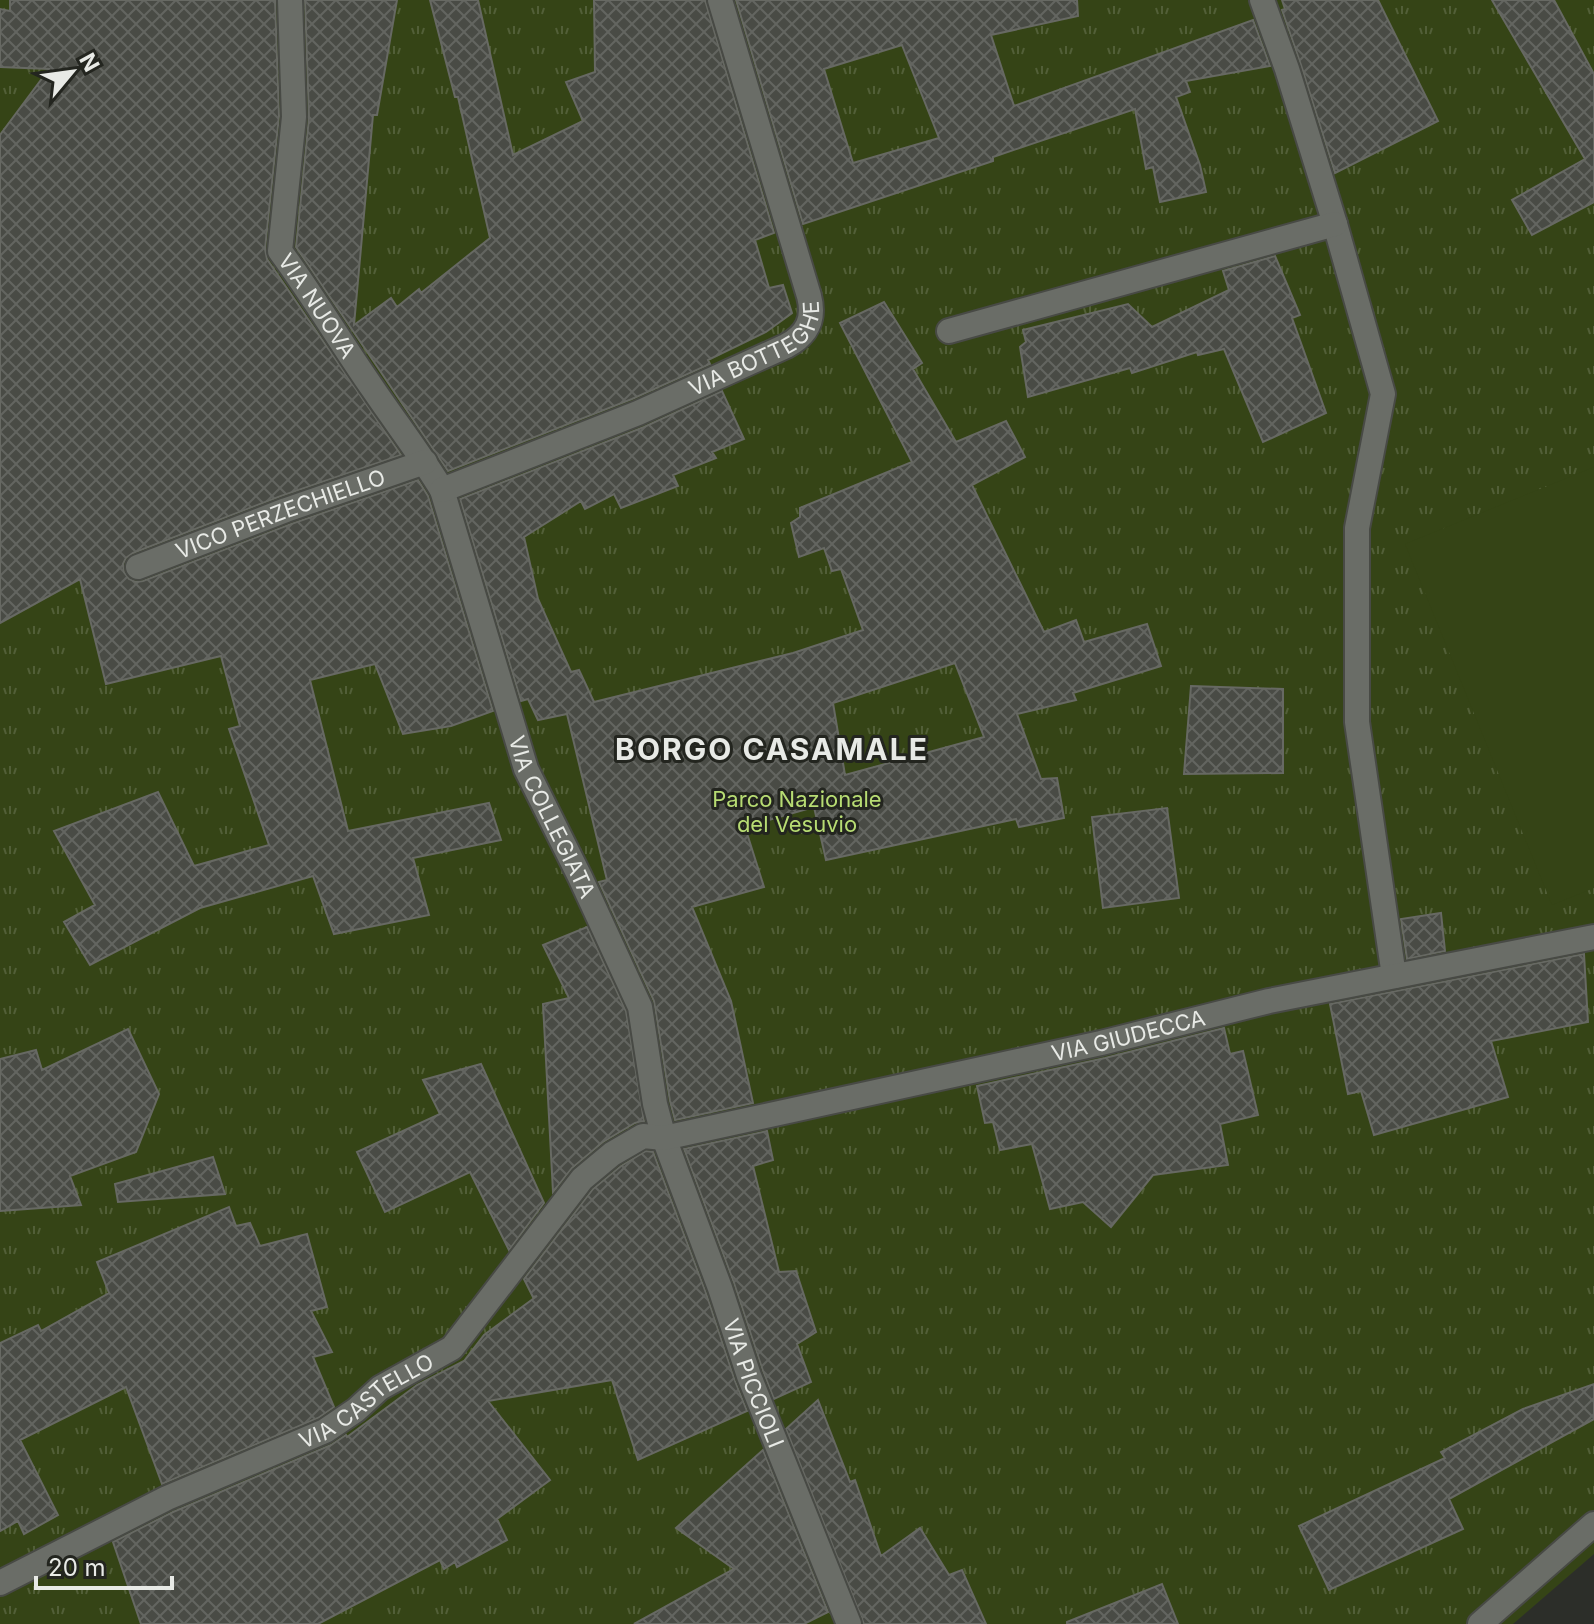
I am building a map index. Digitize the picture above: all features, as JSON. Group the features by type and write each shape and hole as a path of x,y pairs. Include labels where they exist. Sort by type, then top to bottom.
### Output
{"street":[{"name":"VIA NUOVA","path":"290,0 294,117 280,251 442,490"},
{"name":"VIA BOTTEGHE","path":"442,490 638,413 786,346 806,331 812,308 809,296 720,0"},
{"path":"1262,0 1335,224 1383,394 1357,528 1357,722 1394,976"},
{"path":"949,331 1335,224"},
{"name":"VICO PERZECHIELLO","path":"138,567 286,510 425,462"},
{"name":"VIA COLLEGIATA","path":"442,490 526,769 640,1007 655,1104 664,1138"},
{"name":"VIA GIUDECCA","path":"664,1138 1101,1043 1269,1001 1594,937"},
{"name":"VIA CASTELLO","path":"0,1583 167,1498 325,1431 356,1410 380,1388 452,1348 582,1179 612,1154 643,1136 664,1138"},
{"name":"VIA PICCIOLI","path":"664,1138 749,1376 849,1624"},
{"path":"1480,1624 1594,1524"}],"green space":[{"name":"Parco Nazionale del Vesuvio","path":"0,0 1594,0 1594,1554 1513,1624 0,1624"},
{"path":"1594,467 1594,888 1552,905 1405,544"}],"building":[{"path":"10,0 275,0 279,116 265,249 267,259 401,455 281,496 133,553 123,564 124,572 129,579 143,581 291,524 418,480 428,496 493,711 451,726 403,734 375,664 310,680 348,831 489,803 501,840 413,858 429,915 334,934 313,876 200,908 90,965 64,922 95,905 54,831 158,792 194,866 269,845 229,729 240,726 221,656 106,684 80,579 0,623 0,135 49,69 0,67 0,9 10,11"},
{"path":"305,0 397,0 377,115 373,115 354,325 391,298 397,307 419,289 421,293 490,238 458,97 455,97 430,0 478,0 513,155 583,121 566,82 595,72 594,0 705,0 774,233 755,240 769,288 783,285 792,313 766,332 708,360 710,364 632,399 448,471 296,247 309,118"},
{"path":"736,0 1077,0 1078,16 991,35 1014,106 1253,20 1270,66 1186,81 1190,92 1176,97 1200,165 1206,192 1160,202 1153,167 1146,169 1135,109 993,157 993,161 803,224","holes":["902,45 939,138 853,163 824,69"]},
{"path":"1282,0 1378,0 1438,121 1335,173 1282,10 1285,9"},
{"path":"1492,0 1554,0 1594,74 1594,202 1532,235 1512,200 1585,159"},
{"path":"1275,256 1300,315 1292,318 1326,413 1263,442 1224,349 1198,355 1197,352 1132,373 1130,368 1028,397 1020,347 1026,342 1023,330 1128,304 1152,327 1229,290 1223,271"},
{"path":"884,302 922,363 913,369 956,442 1006,421 1025,457 972,485 1044,632 1076,620 1084,642 1147,624 1161,666 1073,693 1076,700 1017,714 1041,779 1057,778 1064,818 1019,827 1016,819 826,860 814,807 745,827 764,887 692,907 731,1001 753,1103 675,1120 654,1001 599,882 607,880 567,714 538,720 528,699 521,701 460,499 644,427 722,391 744,439 712,452 716,458 673,475 678,486 621,508 614,494 585,509 581,501 524,537 538,599 571,672 579,670 594,702 793,653 863,630 841,569 832,571 824,548 799,557 791,523 800,517 800,508 912,462 840,323","holes":["955,663 984,737 845,775 833,703"]},
{"path":"1191,686 1283,689 1283,773 1184,774"},
{"path":"1167,808 1179,898 1103,908 1092,817"},
{"path":"1441,913 1445,951 1407,959 1401,919"},
{"path":"587,927 626,1011 644,1121 603,1142 572,1168 553,1192 543,1004 569,998 543,945"},
{"path":"1584,954 1588,1022 1491,1041 1508,1097 1374,1135 1361,1091 1348,1094 1330,1004"},
{"path":"1224,1028 1230,1054 1243,1051 1258,1115 1220,1124 1228,1165 1153,1175 1111,1227 1083,1202 1050,1209 1032,1144 1000,1150 993,1122 985,1123 977,1086"},
{"path":"128,1029 159,1094 136,1152 70,1176 81,1205 0,1211 0,1059 36,1050 42,1070"},
{"path":"481,1064 544,1203 509,1250 470,1172 385,1212 357,1152 440,1114 423,1080"},
{"path":"767,1131 773,1160 753,1166 779,1272 796,1271 816,1332 797,1344 811,1382 774,1399 684,1149"},
{"path":"646,1151 653,1152 747,1411 638,1460 612,1380 488,1401 550,1480 497,1519 507,1540 457,1567 455,1562 444,1569 440,1560 318,1624 141,1624 113,1542 173,1512 347,1437 417,1385 464,1361 484,1335 537,1296 533,1297 524,1279 593,1189"},
{"path":"213,1157 225,1194 118,1202 115,1184"},
{"path":"229,1207 236,1226 250,1223 260,1246 307,1234 327,1307 311,1311 332,1352 313,1357 334,1407 318,1418 162,1484 126,1387 20,1440 58,1515 24,1534 18,1521 0,1531 0,1343 38,1325 41,1331 109,1293 97,1262"},
{"path":"1594,1384 1594,1419 1449,1499 1463,1529 1329,1590 1299,1526 1445,1458 1441,1452 1523,1409"},
{"path":"818,1400 850,1482 855,1480 881,1556 920,1528 949,1575 962,1570 986,1624 864,1624 786,1429"},
{"path":"763,1450 828,1612 804,1624 634,1624 734,1569 676,1528"},
{"path":"1162,1584 1178,1624 1067,1624 1067,1622"}],"district":[{"name":"BORGO CASAMALE","path":"772,750"}]}
